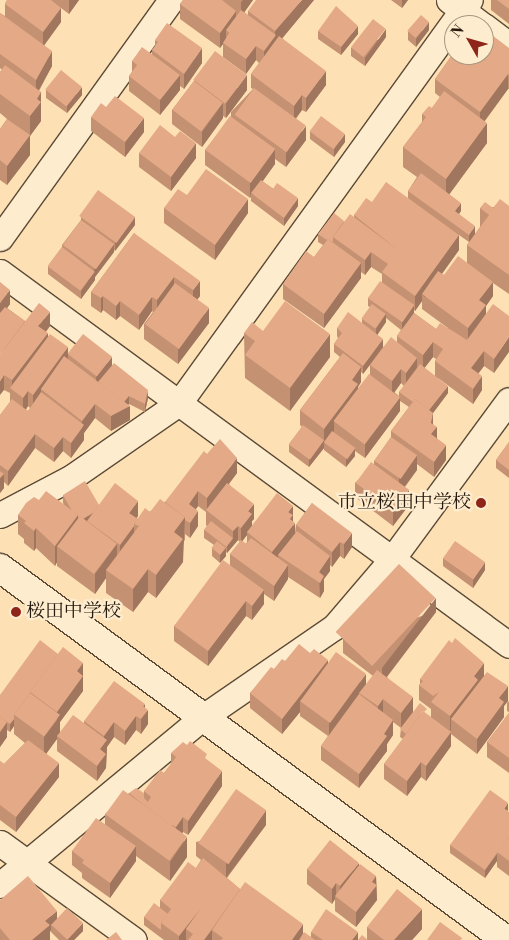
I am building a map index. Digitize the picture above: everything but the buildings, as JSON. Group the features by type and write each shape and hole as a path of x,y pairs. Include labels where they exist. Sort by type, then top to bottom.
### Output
{"street":[{"path":"0,238 171,0"},
{"path":"0,516 72,477 179,403 470,12 509,45"},
{"path":"0,272 509,645"},
{"path":"0,885 203,717 334,627 392,559 509,400"},
{"path":"0,568 506,940"},
{"path":"0,843 134,940"}],"place":[{"name":"市立桜田中学校","path":"481,503"},
{"name":"桜田中学校","path":"16,612"}]}
